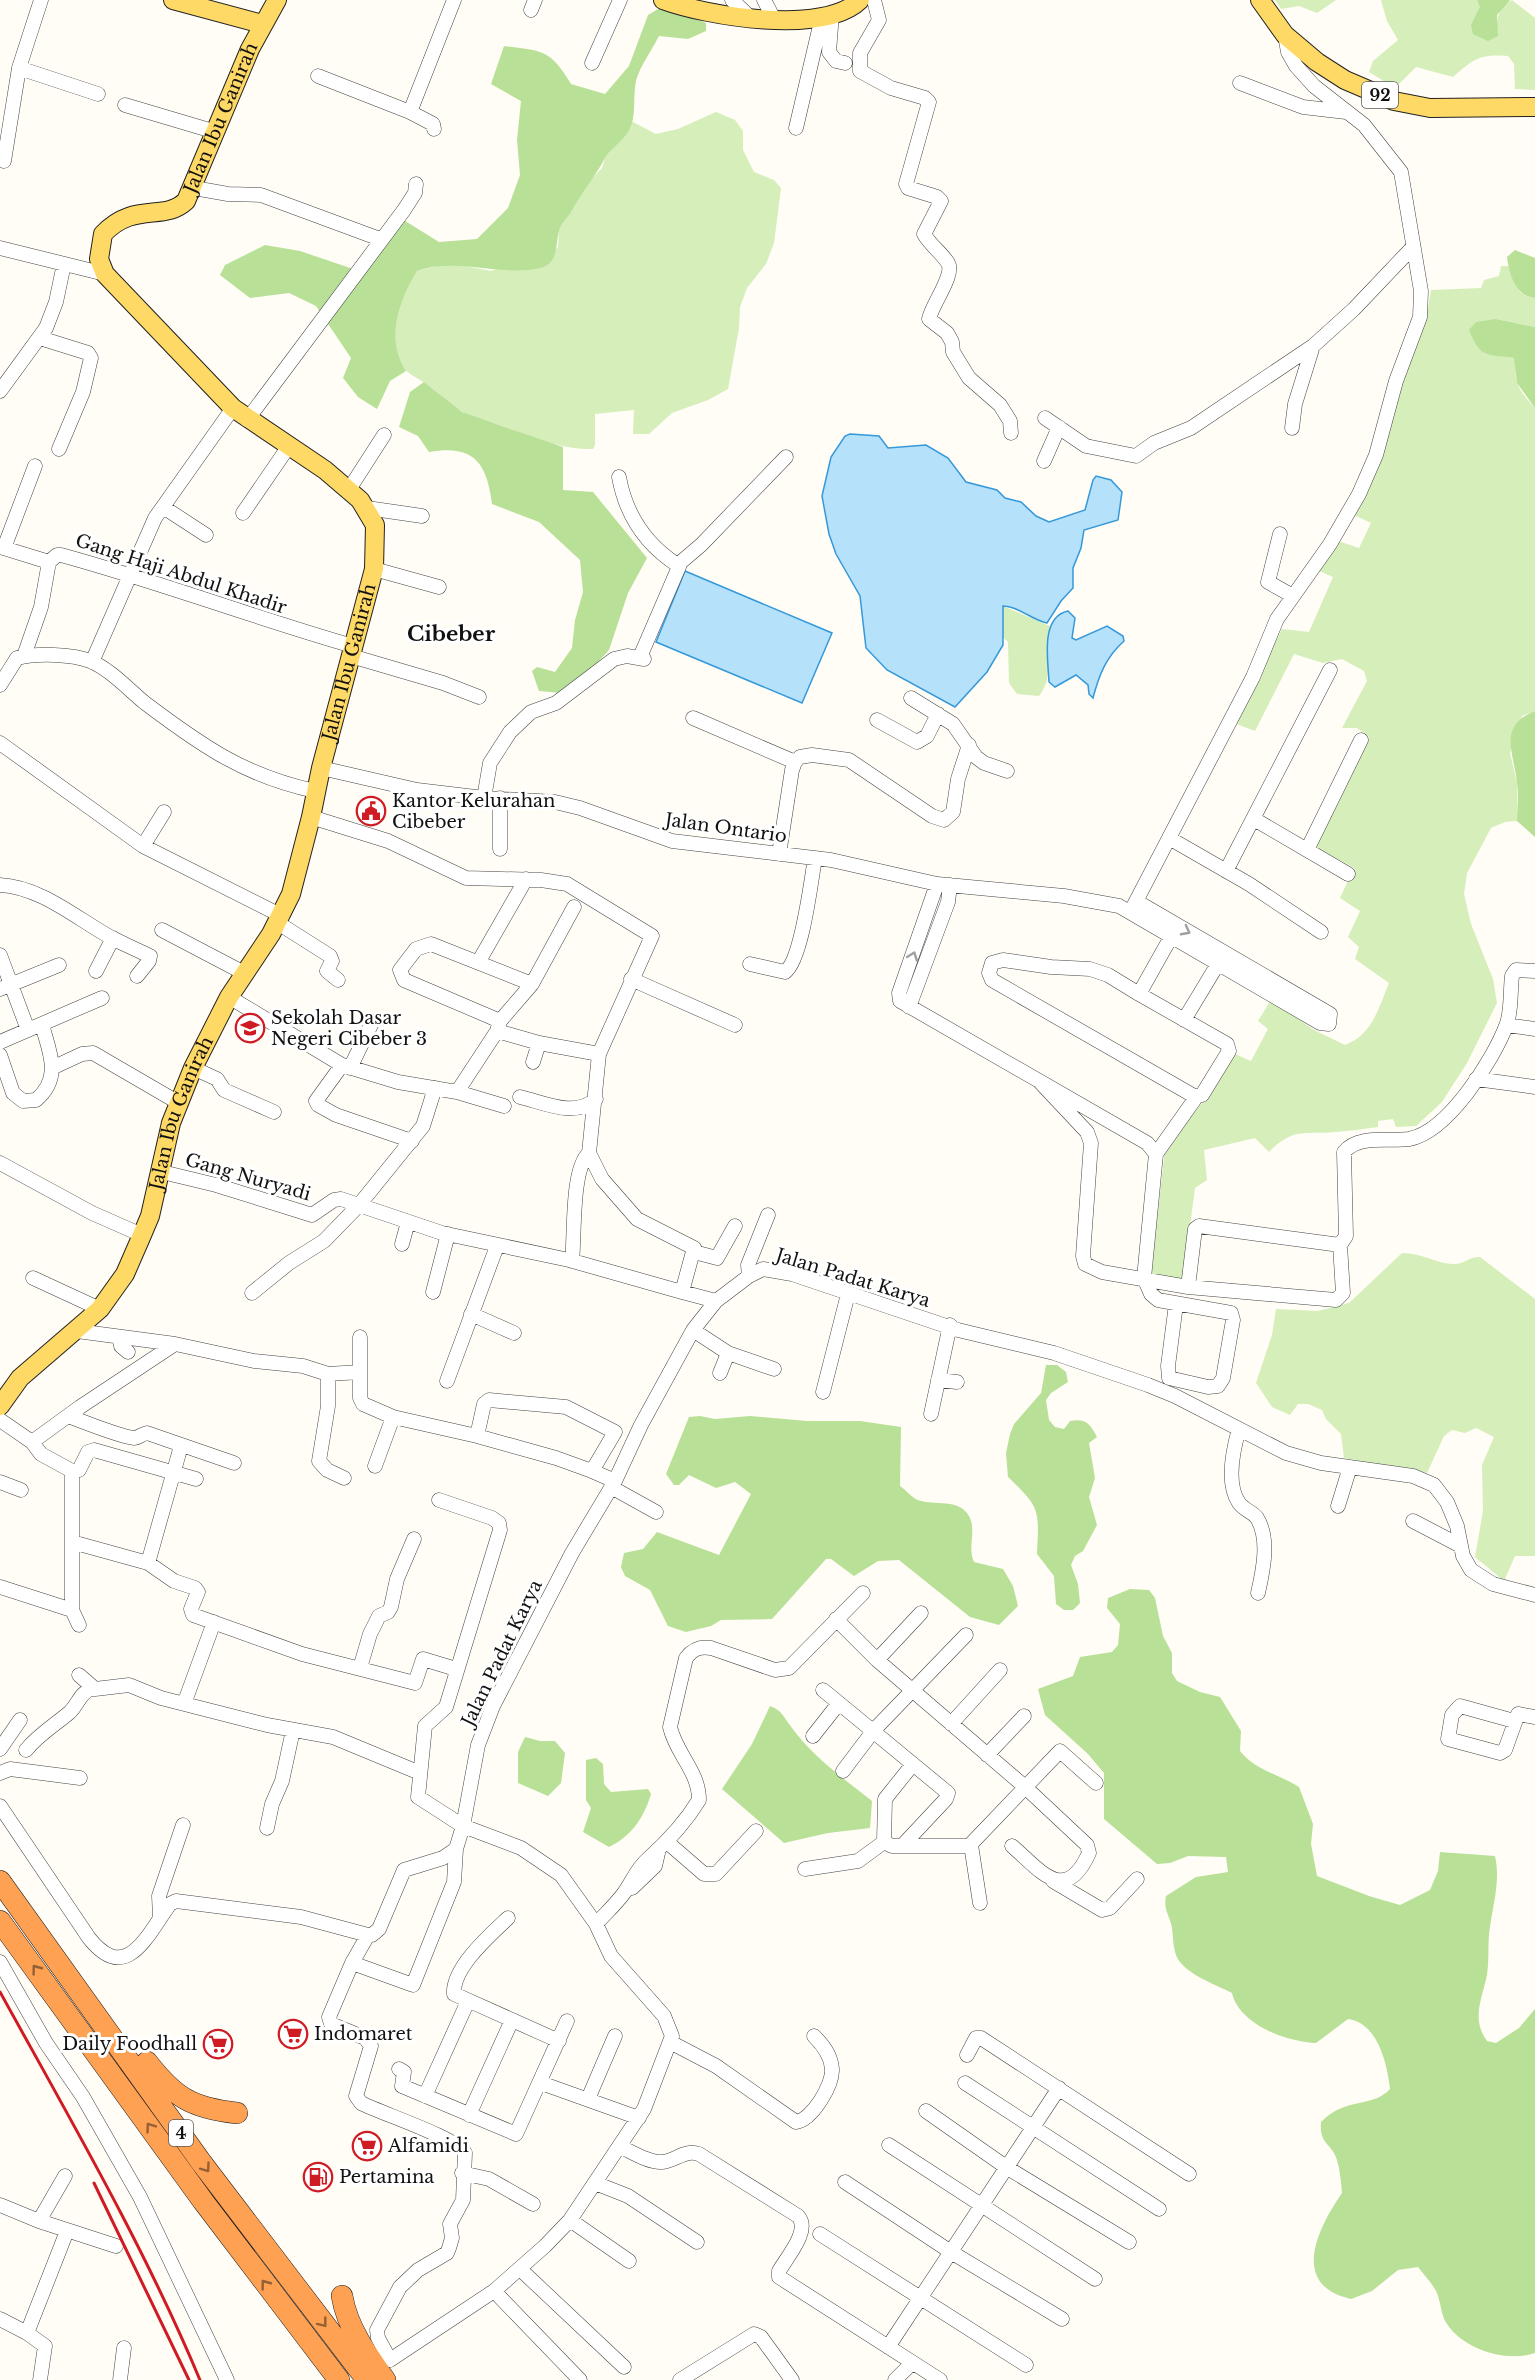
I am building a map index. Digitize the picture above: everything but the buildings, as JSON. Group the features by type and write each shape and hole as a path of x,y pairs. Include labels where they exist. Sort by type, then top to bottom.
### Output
{"highway":[{"name":"4","path":"0,1881 201,2162 367,2380"},
{"name":"4","path":"0,1921 210,2210 339,2380"},
{"path":"48,1947 78,1970 172,2093 194,2105 237,2113"},
{"path":"342,2296 344,2309 356,2334 385,2380"}],"main road":[{"path":"173,0 216,6 262,24"},
{"name":"Jalan Ibu Ganirah","path":"105,274 99,259 99,247 103,234 111,225 134,214 177,208 186,201 194,188 262,24 276,0"},
{"path":"663,0 708,13 752,19 827,16 862,1"},
{"name":"92","path":"1260,0 1285,36 1317,62 1345,80 1394,101 1430,108 1535,106"},
{"path":"105,274 240,414 289,446 367,508"},
{"name":"Jalan Ibu Ganirah","path":"0,1406 20,1378 100,1309 124,1274 152,1208 158,1171 192,1068 229,997 280,919 298,872 315,791 374,569 375,525 367,508"}],"street":[{"path":"4,161 20,68 40,0"},
{"path":"410,112 454,0"},
{"path":"592,63 620,0"},
{"path":"732,0 752,19"},
{"path":"764,0 774,19"},
{"path":"862,1 879,20 860,53 860,71 891,88 925,98 929,104 906,182 908,188 937,197 941,201 924,234 949,265 950,274 933,304 929,320 947,333 952,342 953,352 969,378 1000,405 1010,421 1011,433"},
{"path":"827,16 829,52 836,61 845,63"},
{"path":"796,128 827,16"},
{"path":"1133,906 1253,677 1273,625 1330,544 1359,494 1376,455 1396,381 1420,317 1421,291 1401,172 1377,139 1314,86 1296,66 1288,52 1285,36"},
{"path":"20,68 98,94"},
{"path":"318,76 410,112 433,124 434,129"},
{"path":"1240,82 1304,107 1346,112"},
{"path":"125,105 216,132"},
{"path":"92,662 130,573 163,507 410,201 416,184"},
{"path":"194,188 228,194 261,195 380,239"},
{"path":"0,248 105,274"},
{"path":"1045,418 1086,446 1136,456 1154,443 1191,428 1313,346 1354,309 1413,248"},
{"path":"0,391 6,373 40,338 56,302 64,264"},
{"path":"40,338 88,353 91,358 83,392 59,449"},
{"path":"1292,428 1295,404 1313,346"},
{"path":"1044,461 1059,428"},
{"path":"348,491 384,435"},
{"path":"243,513 289,446"},
{"path":"484,798 490,763 510,732 531,712 556,703 614,659 642,658 684,558 701,545 786,457"},
{"path":"2,547 35,466"},
{"path":"619,477 622,492 640,532 658,552 680,566"},
{"path":"163,507 206,535"},
{"path":"367,508 422,516"},
{"path":"1280,534 1268,582 1293,596"},
{"name":"Gang Haji Abdul Khadir","path":"2,547 49,562 57,555 61,555 130,573 479,697"},
{"path":"24,656 41,607 49,562"},
{"path":"374,569 439,587"},
{"path":"1,681 13,663 24,656 92,662 182,731 230,762 251,773 315,791"},
{"path":"1226,871 1330,670"},
{"path":"911,698 953,724 984,764 1007,771"},
{"path":"877,720 917,742 927,736 938,714"},
{"path":"693,718 795,762"},
{"path":"1307,850 1361,740"},
{"path":"0,743 143,846 280,919 330,956 332,962 327,971 338,980"},
{"path":"779,854 795,762 800,757 812,755 849,760 932,816 944,820 952,812 958,779 969,745"},
{"name":"Jalan Ontario","path":"321,768 417,790 484,798 555,802 580,808 672,841 815,858 943,885 1064,896 1119,906 1133,906"},
{"path":"500,798 500,849"},
{"path":"143,846 164,812"},
{"path":"311,817 388,840 466,878 526,879 567,884 652,936 599,1054 590,1153 602,1179 637,1219 694,1248 682,1292"},
{"path":"1254,819 1348,874"},
{"path":"1169,838 1226,871 1321,932"},
{"path":"750,964 785,972 790,967 799,944 815,858"},
{"path":"479,961 526,879"},
{"path":"0,885 13,886 41,897 150,956 149,961 137,976"},
{"path":"943,885 935,896 899,993 900,1001 1147,1143 1156,1154"},
{"path":"1133,906 1330,1014 1329,1024 1320,1023 1222,956 1171,937 1133,906"},
{"path":"457,1092 499,1026 532,984 574,907"},
{"path":"162,930 244,973"},
{"path":"1139,994 1171,937"},
{"path":"96,971 113,938"},
{"path":"532,984 479,961 426,944 416,949 400,970 404,980 539,1043 599,1054"},
{"path":"0,955 6,987 28,1030"},
{"path":"1184,1020 1222,956"},
{"path":"1003,960 1051,967 1090,969 1108,975 1139,994 1228,1048 1202,1095 1194,1096 992,980 989,973 992,963 1003,960"},
{"path":"6,987 58,966"},
{"path":"1340,1245 1346,1236 1344,1152 1356,1142 1421,1136 1448,1117 1476,1079 1507,1025 1512,976 1516,970 1535,971"},
{"path":"631,979 735,1025"},
{"path":"229,997 346,1067 404,1084 457,1092 504,1107"},
{"path":"0,1042 102,998"},
{"path":"372,1023 346,1067 316,1101 318,1105 336,1115 412,1141"},
{"path":"0,1055 13,1093 23,1101 36,1100 51,1081 54,1067 42,1025"},
{"path":"1507,1025 1535,1029"},
{"path":"533,1062 539,1043"},
{"path":"54,1067 82,1054 93,1053 179,1103"},
{"path":"192,1068 217,1079 224,1090 274,1112"},
{"path":"1476,1079 1535,1088"},
{"path":"1039,1081 1087,1132 1091,1143 1083,1256 1085,1264 1102,1272 1188,1287 1336,1300 1343,1293 1340,1245"},
{"path":"252,1293 289,1263 324,1241 359,1205 412,1141 426,1120 435,1088"},
{"path":"1176,1304 1168,1366 1169,1378 1208,1387 1218,1386 1223,1378 1233,1320 1231,1312 1176,1304 1155,1298 1144,1278 1156,1154 1197,1096"},
{"path":"520,1097 573,1110 590,1104 596,1099"},
{"path":"572,1261 576,1195 581,1163 590,1153"},
{"path":"0,1163 92,1213 142,1235"},
{"name":"Gang Nuryadi","path":"158,1171 216,1185 309,1215 337,1199 448,1234 572,1261 716,1300"},
{"path":"749,1276 748,1265 768,1215"},
{"path":"402,1244 408,1222"},
{"path":"694,1252 717,1258 735,1226"},
{"path":"1188,1287 1195,1229 1199,1226 1340,1245"},
{"path":"433,1292 448,1234"},
{"path":"447,1381 498,1246"},
{"name":"Jalan Padat Karya","path":"352,1963 412,1985 454,1882 456,1849 463,1827 478,1745 493,1706 572,1553 613,1484 693,1330 716,1300 749,1276 764,1269 779,1270 848,1294 1011,1344 1054,1353 1148,1385 1175,1396 1286,1453 1321,1463 1413,1476 1434,1485 1447,1502 1471,1570 1493,1584 1535,1595"},
{"path":"33,1278 100,1309"},
{"path":"823,1392 848,1294"},
{"path":"471,1314 514,1334"},
{"path":"931,1414 950,1325"},
{"path":"693,1330 728,1353 774,1369"},
{"path":"77,1331 175,1344 254,1361 303,1366 328,1374 360,1372"},
{"path":"360,1337 360,1398 363,1404 393,1417 477,1436 556,1458 592,1471 656,1512"},
{"path":"120,1338 121,1346 128,1352"},
{"path":"32,1442 175,1344"},
{"path":"720,1373 728,1353"},
{"path":"328,1374 328,1406 319,1461 327,1470 344,1478"},
{"path":"938,1380 957,1382"},
{"path":"477,1436 484,1404 494,1399 566,1407 634,1440"},
{"path":"68,1416 128,1437 137,1438 147,1432 234,1463"},
{"path":"375,1466 393,1417"},
{"path":"0,1420 32,1442 41,1454 72,1471 80,1470 88,1452 94,1450 196,1479"},
{"path":"1239,1429 1233,1451 1234,1486 1239,1503 1256,1517 1259,1523 1264,1557 1258,1593"},
{"path":"592,1471 615,1432"},
{"path":"148,1563 181,1446"},
{"path":"1338,1506 1350,1467"},
{"path":"72,1471 72,1610 79,1625"},
{"path":"0,1482 21,1490"},
{"path":"368,1935 352,1963 329,2017 331,2024 365,2038 371,2046 355,2092 358,2100 460,2147 465,2153 462,2200 450,2224 452,2238 447,2253 418,2270 400,2287 376,2334 390,2360 494,2291 570,2220 639,2118 649,2099 670,2042 672,2029 611,1956 596,1924 574,1889 549,1864 520,1848 463,1827 418,1797 425,1726 446,1707 501,1530 499,1523 492,1518 439,1500"},
{"path":"1413,1521 1461,1546"},
{"path":"360,1668 370,1634 379,1616 388,1612 391,1607 397,1579 414,1539"},
{"path":"72,1542 148,1563 174,1581 197,1590 192,1613 303,1654 415,1683 423,1659 456,1669"},
{"path":"1,1592 72,1610"},
{"path":"596,1924 625,1892 637,1886 655,1866 662,1847 699,1800 696,1777 672,1737 670,1727 686,1658 690,1652 703,1647 775,1670 789,1668 863,1593"},
{"path":"877,1660 921,1613"},
{"path":"836,1619 877,1660 1024,1786 1087,1845 1089,1853 1075,1874 1063,1881 1053,1881"},
{"path":"184,1704 214,1622"},
{"path":"843,1771 874,1730 966,1635"},
{"path":"951,1724 1000,1670"},
{"path":"79,1675 92,1688"},
{"path":"26,1750 41,1733 71,1711 83,1692 92,1688 108,1689 129,1685 184,1704 293,1730 333,1737 420,1773"},
{"path":"823,1690 948,1793 948,1797 902,1846"},
{"path":"813,1736 839,1703"},
{"path":"1514,1720 1460,1706 1454,1709 1448,1739 1500,1753 1505,1750 1514,1720 1520,1714 1535,1717"},
{"path":"987,1755 1024,1716"},
{"path":"0,1749 20,1720"},
{"path":"267,1828 272,1804 282,1781 293,1730"},
{"path":"884,1842 892,1846 971,1845 1024,1786 1060,1751 1096,1783"},
{"path":"884,1842 885,1799 913,1764"},
{"path":"0,1773 10,1770 80,1778"},
{"path":"0,1806 42,1871 99,1950 121,1956 137,1951 170,1904 176,1901 301,1917 368,1935 376,1933 383,1922 404,1870 443,1858 456,1849"},
{"path":"160,1917 159,1896 183,1825"},
{"path":"662,1847 704,1874 716,1874 756,1831"},
{"path":"805,1869 858,1861 884,1842"},
{"path":"971,1845 976,1863 980,1903"},
{"path":"1012,1846 1053,1881 1102,1910 1110,1908 1137,1879"},
{"path":"508,1917 473,1952 453,1994 559,2041"},
{"path":"0,1962 46,2043 83,2097 140,2197 226,2380"},
{"path":"425,2096 468,2001"},
{"path":"469,2115 512,2020"},
{"path":"399,2068 404,2072 402,2086 516,2134 541,2083 567,2021"},
{"path":"588,2099 615,2036"},
{"path":"670,2042 716,2066 796,2122 807,2118 831,2079 830,2058 814,2036"},
{"path":"967,2055 976,2038 981,2038 1189,2174"},
{"path":"541,2083 639,2118"},
{"path":"965,2084 1159,2209"},
{"path":"888,2347 1059,2088"},
{"path":"926,2111 1006,2167 1129,2242"},
{"path":"889,2145 1095,2279"},
{"path":"621,2147 656,2162 670,2160 685,2153 699,2154 798,2216 802,2220 803,2230 779,2271 778,2277 940,2380"},
{"path":"462,2173 489,2179 533,2204"},
{"path":"39,2221 65,2176"},
{"path":"595,2182 643,2205 697,2242"},
{"path":"845,2182 951,2252 1062,2319"},
{"path":"0,2205 67,2231 116,2246"},
{"path":"570,2220 629,2261"},
{"path":"27,2333 67,2231"},
{"path":"820,2234 1026,2366"},
{"path":"520,2269 624,2367"},
{"path":"494,2291 580,2380"},
{"path":"0,2319 27,2333 45,2346 40,2380"},
{"path":"680,2380 756,2334 792,2380"},
{"path":"120,2380 124,2348"},
{"path":"895,2380 912,2363"}],"green space":[{"path":"1275,0 1336,0 1317,13 1299,6 1281,9"},
{"path":"1381,0 1477,0 1497,36 1500,11 1512,0 1535,18 1535,90 1515,89 1514,64 1508,56 1483,57 1466,66 1453,77 1416,67 1395,88 1369,72 1373,61 1398,40 1387,21"},
{"path":"1477,0 1510,0 1497,15 1498,36 1488,41 1473,34 1471,25 1480,7"},
{"path":"658,9 686,14 706,23 706,31 688,39 659,36 636,81 631,126 605,158 561,226 553,258 546,266 524,270 448,266 417,271 400,307 397,320 396,346 406,371 390,381 377,409 358,397 343,378 351,358 316,306 289,293 250,298 220,275 225,265 265,245 300,251 365,273 402,219 439,242 477,239 508,208 520,175 517,140 521,101 491,84 504,46 544,54 557,64 571,84 605,94 629,66 648,15"},
{"path":"716,112 735,120 743,131 743,150 754,172 774,180 781,188 774,243 766,264 747,288 740,307 739,328 728,389 708,400 672,413 649,434 633,434 634,410 595,414 595,445 593,449 581,449 545,441 470,416 452,405 402,366 395,339 396,327 401,303 417,271 438,266 460,265 491,271 558,248 559,229 587,184 602,168 605,158 631,126 631,121 656,134 678,129"},
{"path":"1515,250 1535,258 1535,298 1523,294 1512,277 1507,257"},
{"path":"1501,266 1508,266 1524,295 1535,298 1535,327 1496,319 1484,354 1514,358 1519,386 1535,408 1535,711 1522,716 1510,753 1517,783 1517,821 1505,822 1491,828 1467,873 1464,894 1471,924 1493,979 1497,1003 1467,1063 1442,1102 1416,1126 1396,1127 1393,1119 1378,1121 1378,1127 1292,1135 1269,1152 1255,1138 1204,1150 1207,1180 1195,1188 1183,1279 1156,1277 1151,1273 1165,1149 1211,1092 1235,1054 1251,1061 1268,1029 1258,1021 1271,1000 1314,1030 1345,1045 1362,1034 1373,1020 1389,983 1355,959 1359,947 1348,937 1360,911 1340,898 1354,868 1314,846 1369,737 1357,728 1342,728 1367,681 1364,671 1342,659 1323,663 1294,654 1255,731 1234,723 1282,629 1309,632 1333,577 1319,571 1338,541 1359,548 1371,523 1350,513 1428,308 1431,290 1481,288 1484,280 1499,276"},
{"path":"1496,319 1535,327 1535,408 1517,383 1514,358 1490,355 1481,351 1469,330 1476,322"},
{"path":"424,382 462,412 563,447 563,490 593,492 647,558 628,593 609,650 561,693 539,691 532,671 537,667 555,672 572,648 575,620 583,592 580,560 539,522 492,504 486,477 476,460 457,451 429,452 418,436 399,427 410,392"},
{"path":"1003,606 1052,627 1048,644 1047,680 1039,696 1017,694 1009,683 1008,642 1003,637"},
{"path":"1535,711 1535,837 1517,821 1518,788 1511,741 1516,724 1523,717"},
{"path":"1402,1253 1453,1264 1480,1257 1535,1299 1535,1556 1515,1556 1504,1581 1475,1557 1483,1511 1482,1465 1494,1437 1476,1428 1465,1433 1452,1430 1444,1436 1427,1473 1344,1458 1341,1434 1326,1419 1322,1410 1308,1404 1298,1404 1290,1415 1272,1407 1256,1383 1272,1335 1276,1309 1318,1311 1349,1303"},
{"path":"1046,1365 1057,1365 1066,1372 1068,1382 1051,1393 1046,1400 1049,1420 1055,1427 1064,1429 1070,1421 1083,1421 1092,1428 1097,1437 1089,1443 1095,1478 1089,1497 1097,1525 1083,1551 1075,1556 1071,1565 1078,1584 1080,1603 1073,1610 1064,1610 1056,1604 1054,1576 1037,1554 1036,1511 1027,1496 1008,1477 1006,1453 1010,1434 1014,1424 1041,1393"},
{"path":"700,1416 715,1419 750,1416 807,1421 860,1421 901,1427 900,1486 918,1500 953,1505 965,1510 971,1521 971,1550 974,1562 1003,1569 1013,1586 1018,1606 999,1625 970,1617 899,1560 878,1561 854,1576 831,1559 826,1559 772,1619 721,1620 711,1626 686,1632 668,1626 650,1590 625,1576 621,1567 624,1553 643,1549 657,1532 719,1555 751,1494 735,1482 716,1488 689,1475 679,1485 674,1485 666,1474 689,1417"},
{"path":"1130,1589 1149,1590 1155,1598 1163,1636 1172,1653 1172,1673 1177,1681 1200,1692 1220,1697 1241,1731 1240,1751 1246,1758 1260,1768 1299,1787 1313,1824 1311,1844 1317,1876 1400,1905 1430,1890 1438,1871 1440,1852 1495,1856 1497,1885 1489,1934 1487,1975 1479,2017 1482,2033 1487,2041 1496,2043 1519,2028 1535,2009 1535,2353 1524,2356 1499,2355 1474,2347 1454,2333 1443,2317 1437,2293 1418,2267 1398,2270 1372,2291 1351,2299 1332,2292 1320,2281 1315,2269 1314,2254 1318,2238 1342,2193 1337,2160 1324,2140 1321,2122 1340,2109 1375,2099 1390,2089 1383,2056 1374,2036 1367,2028 1348,2019 1316,2043 1278,2035 1244,2014 1236,2004 1232,1993 1199,1977 1184,1966 1175,1952 1172,1928 1165,1905 1166,1896 1196,1877 1228,1872 1226,1857 1188,1856 1170,1863 1157,1864 1104,1819 1104,1773 1088,1754 1045,1715 1038,1689 1073,1676 1080,1657 1112,1652 1118,1645 1120,1624 1107,1608 1108,1598"},
{"path":"770,1706 780,1712 800,1739 819,1758 872,1801 870,1828 828,1833 784,1843 722,1789 752,1744"},
{"path":"525,1737 540,1741 555,1741 565,1753 561,1783 548,1796 518,1783 518,1752"},
{"path":"596,1758 603,1764 604,1784 611,1792 648,1789 651,1794 636,1825 617,1843 609,1847 583,1832 591,1808 586,1800 586,1760"}],"water":[{"path":"850,434 879,436 888,448 926,445 948,458 966,482 997,490 1005,498 1021,502 1036,516 1049,522 1085,510 1096,476 1111,480 1122,492 1118,520 1084,530 1081,548 1073,568 1073,588 1061,601 1047,623 1014,608 1003,606 1003,645 987,672 955,707 887,670 866,648 860,596 836,554 829,534 822,496 831,457 845,436"},
{"path":"685,571 832,633 802,703 656,642"},
{"path":"1068,611 1075,618 1072,638 1076,640 1107,626 1123,636 1124,641 1112,653 1104,667 1093,698 1089,694 1088,685 1076,675 1055,687 1049,682 1047,651 1049,630 1059,615"}],"railway":[{"path":"0,1992 131,2232 200,2380"},
{"path":"94,2183 189,2380"}],"place":[{"name":"Kantor Kelurahan Cibeber","path":"371,811"},
{"name":"Sekolah Dasar Negeri Cibeber 3","path":"250,1028"},
{"name":"Indomaret","path":"293,2034"},
{"name":"Daily Foodhall","path":"218,2044"},
{"name":"Alfamidi","path":"367,2146"},
{"name":"Pertamina","path":"318,2177"}],"district":[{"name":"Cibeber","path":"451,634"}]}
